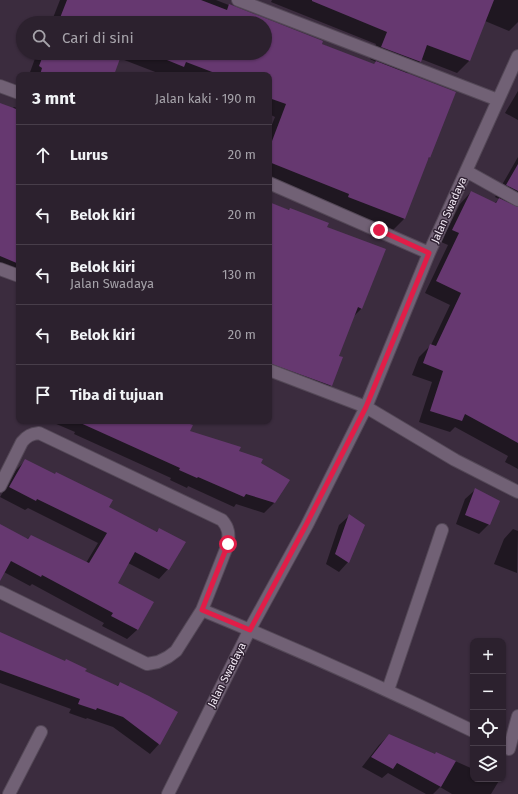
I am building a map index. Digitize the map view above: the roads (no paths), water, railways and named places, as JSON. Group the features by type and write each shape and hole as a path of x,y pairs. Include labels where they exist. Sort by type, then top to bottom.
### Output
{"street":[{"path":"238,0 498,100"},
{"name":"Jalan Swadaya","path":"168,794 250,630 306,525 366,407 429,253 518,56"},
{"path":"0,86 16,92"},
{"path":"466,171 518,200"},
{"path":"272,184 429,253"},
{"path":"0,268 16,275"},
{"path":"272,371 366,407 455,460 518,492"},
{"path":"0,486 22,442 27,436 39,433 222,520 227,526 229,534 228,544 202,610 176,651 158,662 146,664 0,592"},
{"path":"388,690 442,530"},
{"path":"202,610 388,690 470,730"},
{"path":"510,749 518,716"},
{"path":"9,794 41,732"}]}
